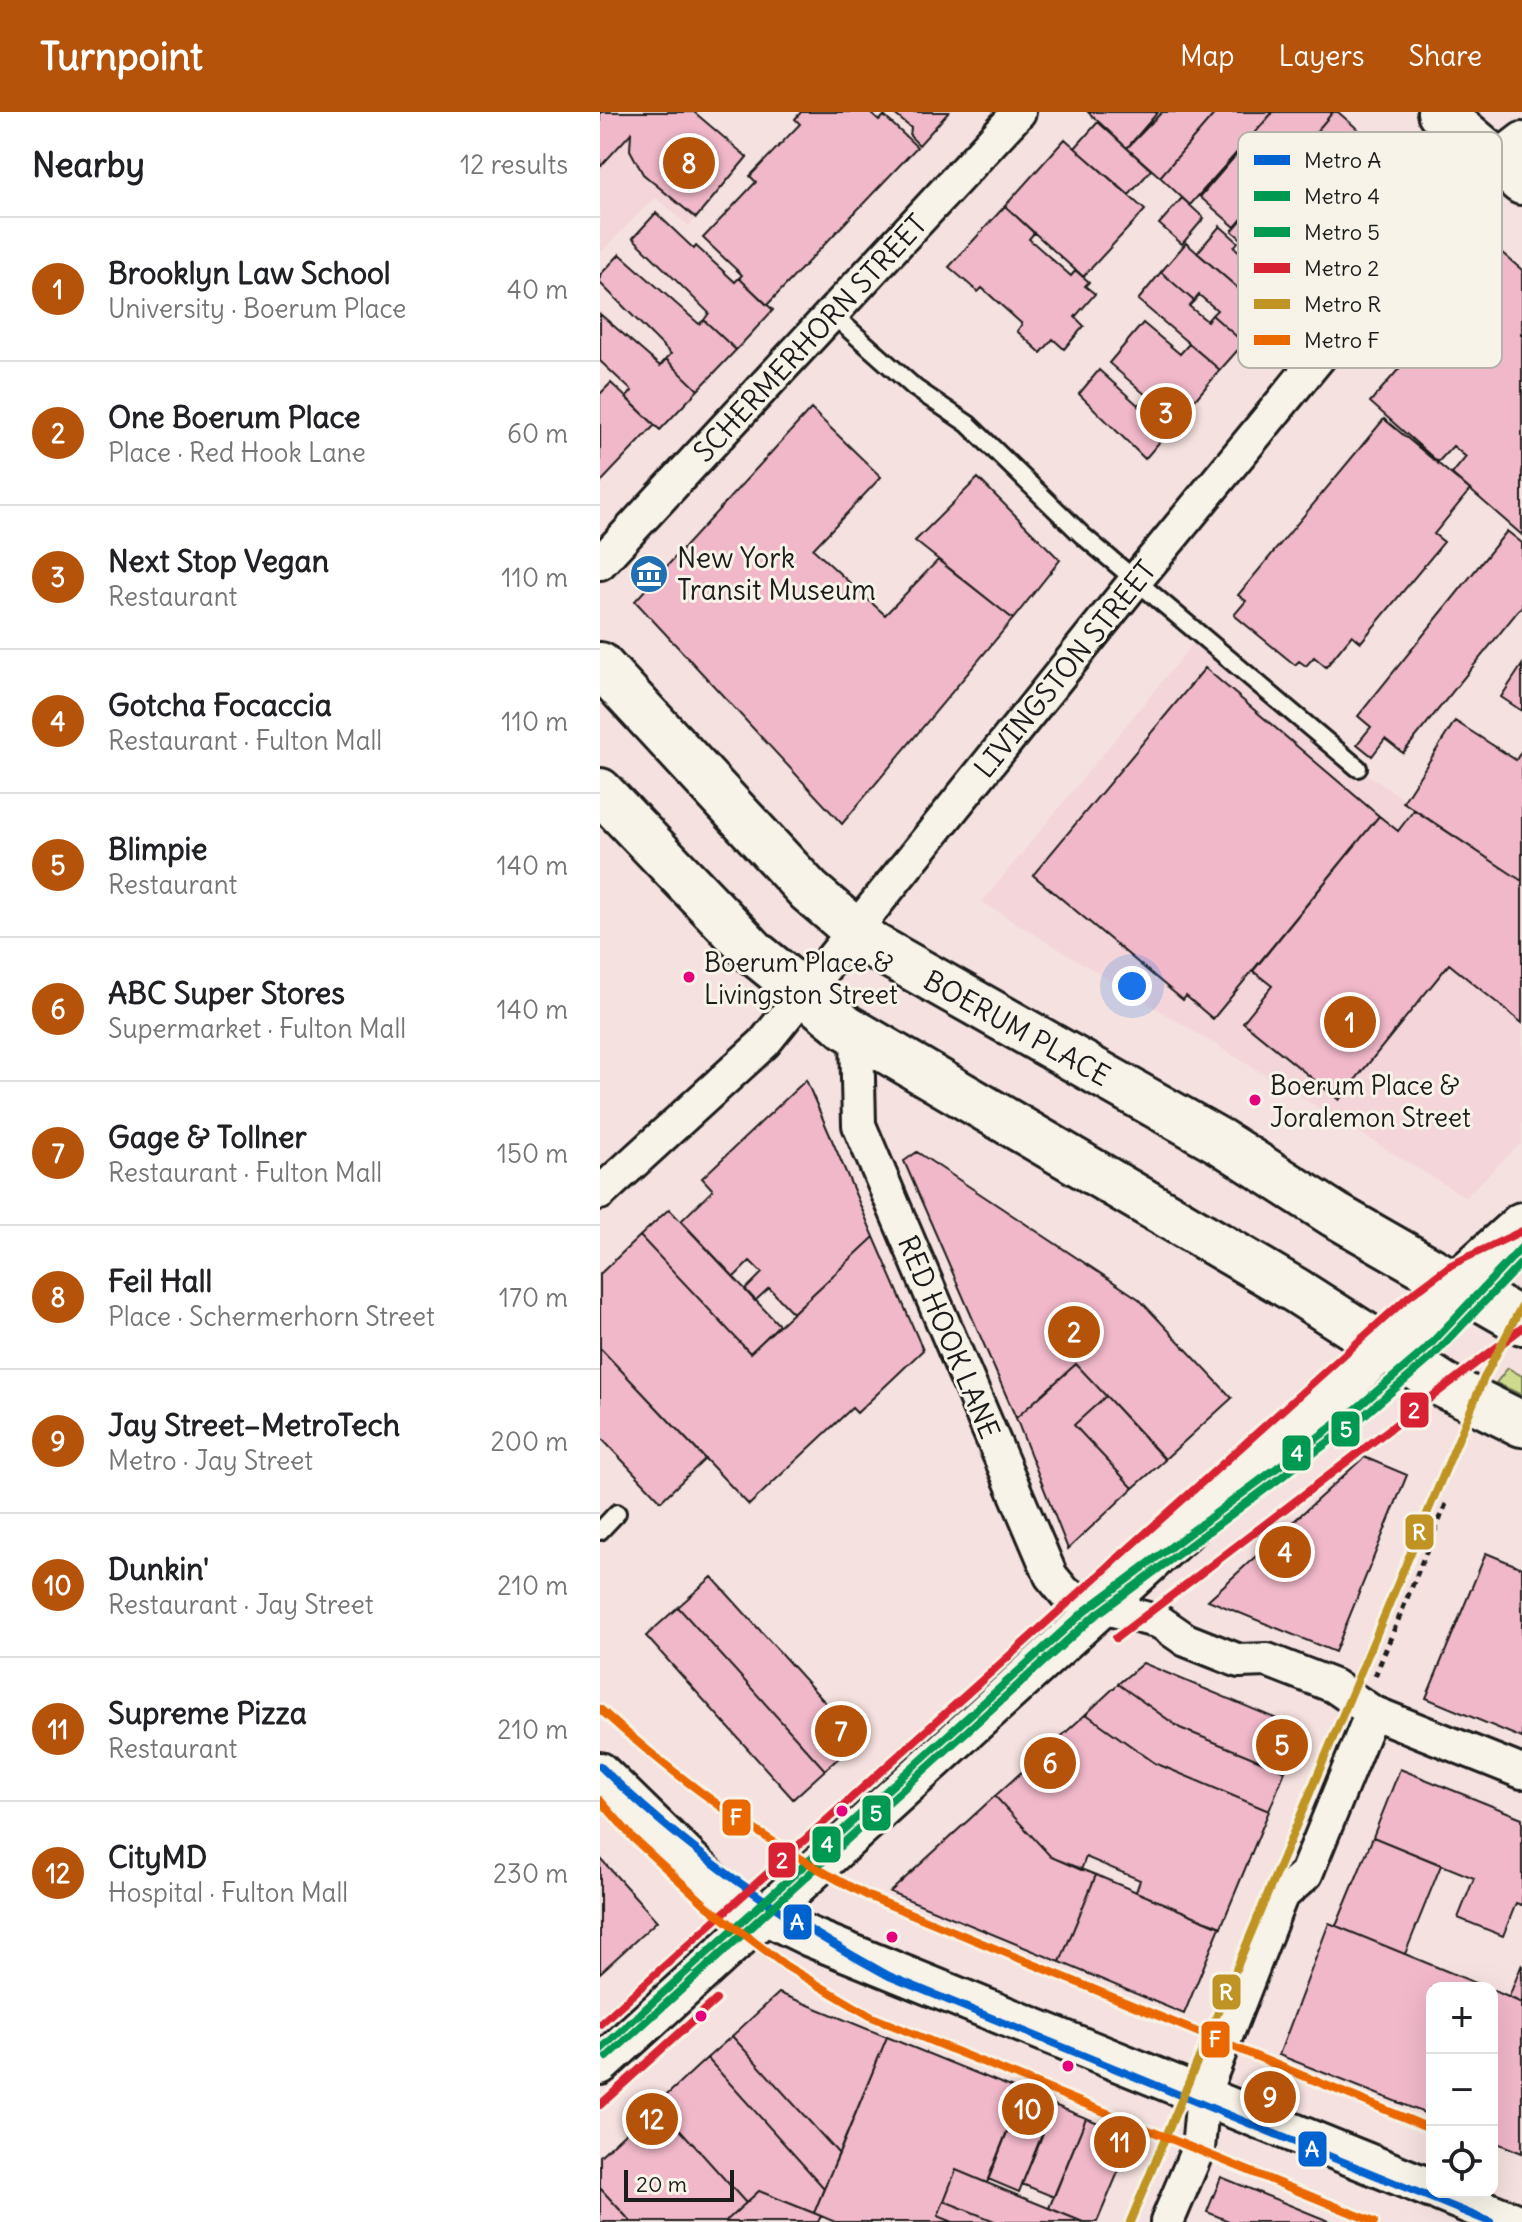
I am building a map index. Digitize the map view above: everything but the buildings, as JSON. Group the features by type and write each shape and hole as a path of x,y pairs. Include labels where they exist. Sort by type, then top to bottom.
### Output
{"main road":[{"path":"1440,112 1470,132"},
{"name":"BOERUM PLACE","path":"600,665 809,891 855,932 899,962 1221,1142 1456,1287 1522,1322"},
{"path":"600,791 756,954 857,1033 1295,1290 1445,1386 1522,1424"},
{"path":"1386,1348 1522,1225"}],"street":[{"name":"SCHERMERHORN STREET","path":"600,563 1019,112"},
{"name":"LIVINGSTON STREET","path":"600,1193 764,1043 1310,368"},
{"name":"RED HOOK LANE","path":"857,1033 859,1125 1045,1561 1066,1594 1160,1622 1186,1640 1239,1661 1267,1660 1334,1686 1372,1696 1522,1772"},
{"path":"600,2065 1386,1348"},
{"path":"1167,2222 1198,2149 1203,2095 1281,1896 1306,1874 1372,1696"},
{"path":"600,1772 728,1897 810,1937 1426,2187"},
{"path":"1455,2198 1513,2222"}],"lane":[{"path":"833,315 915,388 968,424 1082,535 1358,768"},
{"path":"600,1531 617,1513"}],"path":[{"path":"1372,1696 1446,1504"}],"shaded area":[{"path":"600,112 694,112 747,157 689,226 655,197 600,253"},
{"path":"1200,635 1358,768 1522,881 1522,1142 1465,1197 982,902"}],"green space":[{"path":"1508,1368 1522,1376 1522,1395 1496,1383"}],"metro line":[{"name":"2","path":"600,2024 1408,1297 1451,1265 1522,1231"},
{"name":"4","path":"600,2050 1086,1610 1356,1409 1425,1350 1522,1247"},
{"name":"5","path":"607,2057 1092,1618 1362,1417 1432,1357 1522,1262"},
{"name":"R","path":"1130,2222 1484,1378 1522,1305"},
{"name":"2","path":"1116,1638 1522,1328"},
{"name":"F","path":"600,1709 663,1763 728,1812 796,1856 868,1896 1426,2127"},
{"name":"A","path":"600,1766 701,1855 811,1931 889,1976 1490,2222"},
{"name":"F","path":"600,1800 633,1838 707,1906 786,1966 872,2017 1374,2222"},
{"name":"2","path":"600,2105 716,2000"}],"place":[{"name":"Feil Hall","path":"689,163"},
{"name":"Next Stop Vegan","path":"1166,413"},
{"name":"New York Transit Museum","path":"649,574"},
{"name":"Boerum Place & Livingston Street","path":"689,977"},
{"name":"Brooklyn Law School","path":"1350,1022"},
{"name":"Boerum Place & Joralemon Street","path":"1255,1100"},
{"name":"One Boerum Place","path":"1074,1332"},
{"name":"Gotcha Focaccia","path":"1285,1552"},
{"name":"Gage & Tollner","path":"841,1731"},
{"name":"Blimpie","path":"1282,1745"},
{"name":"ABC Super Stores","path":"1050,1763"},
{"name":"Jay Street–MetroTech","path":"1270,2097"},
{"name":"Dunkin'","path":"1028,2109"},
{"name":"CityMD","path":"652,2119"},
{"name":"Supreme Pizza","path":"1120,2142"}]}
